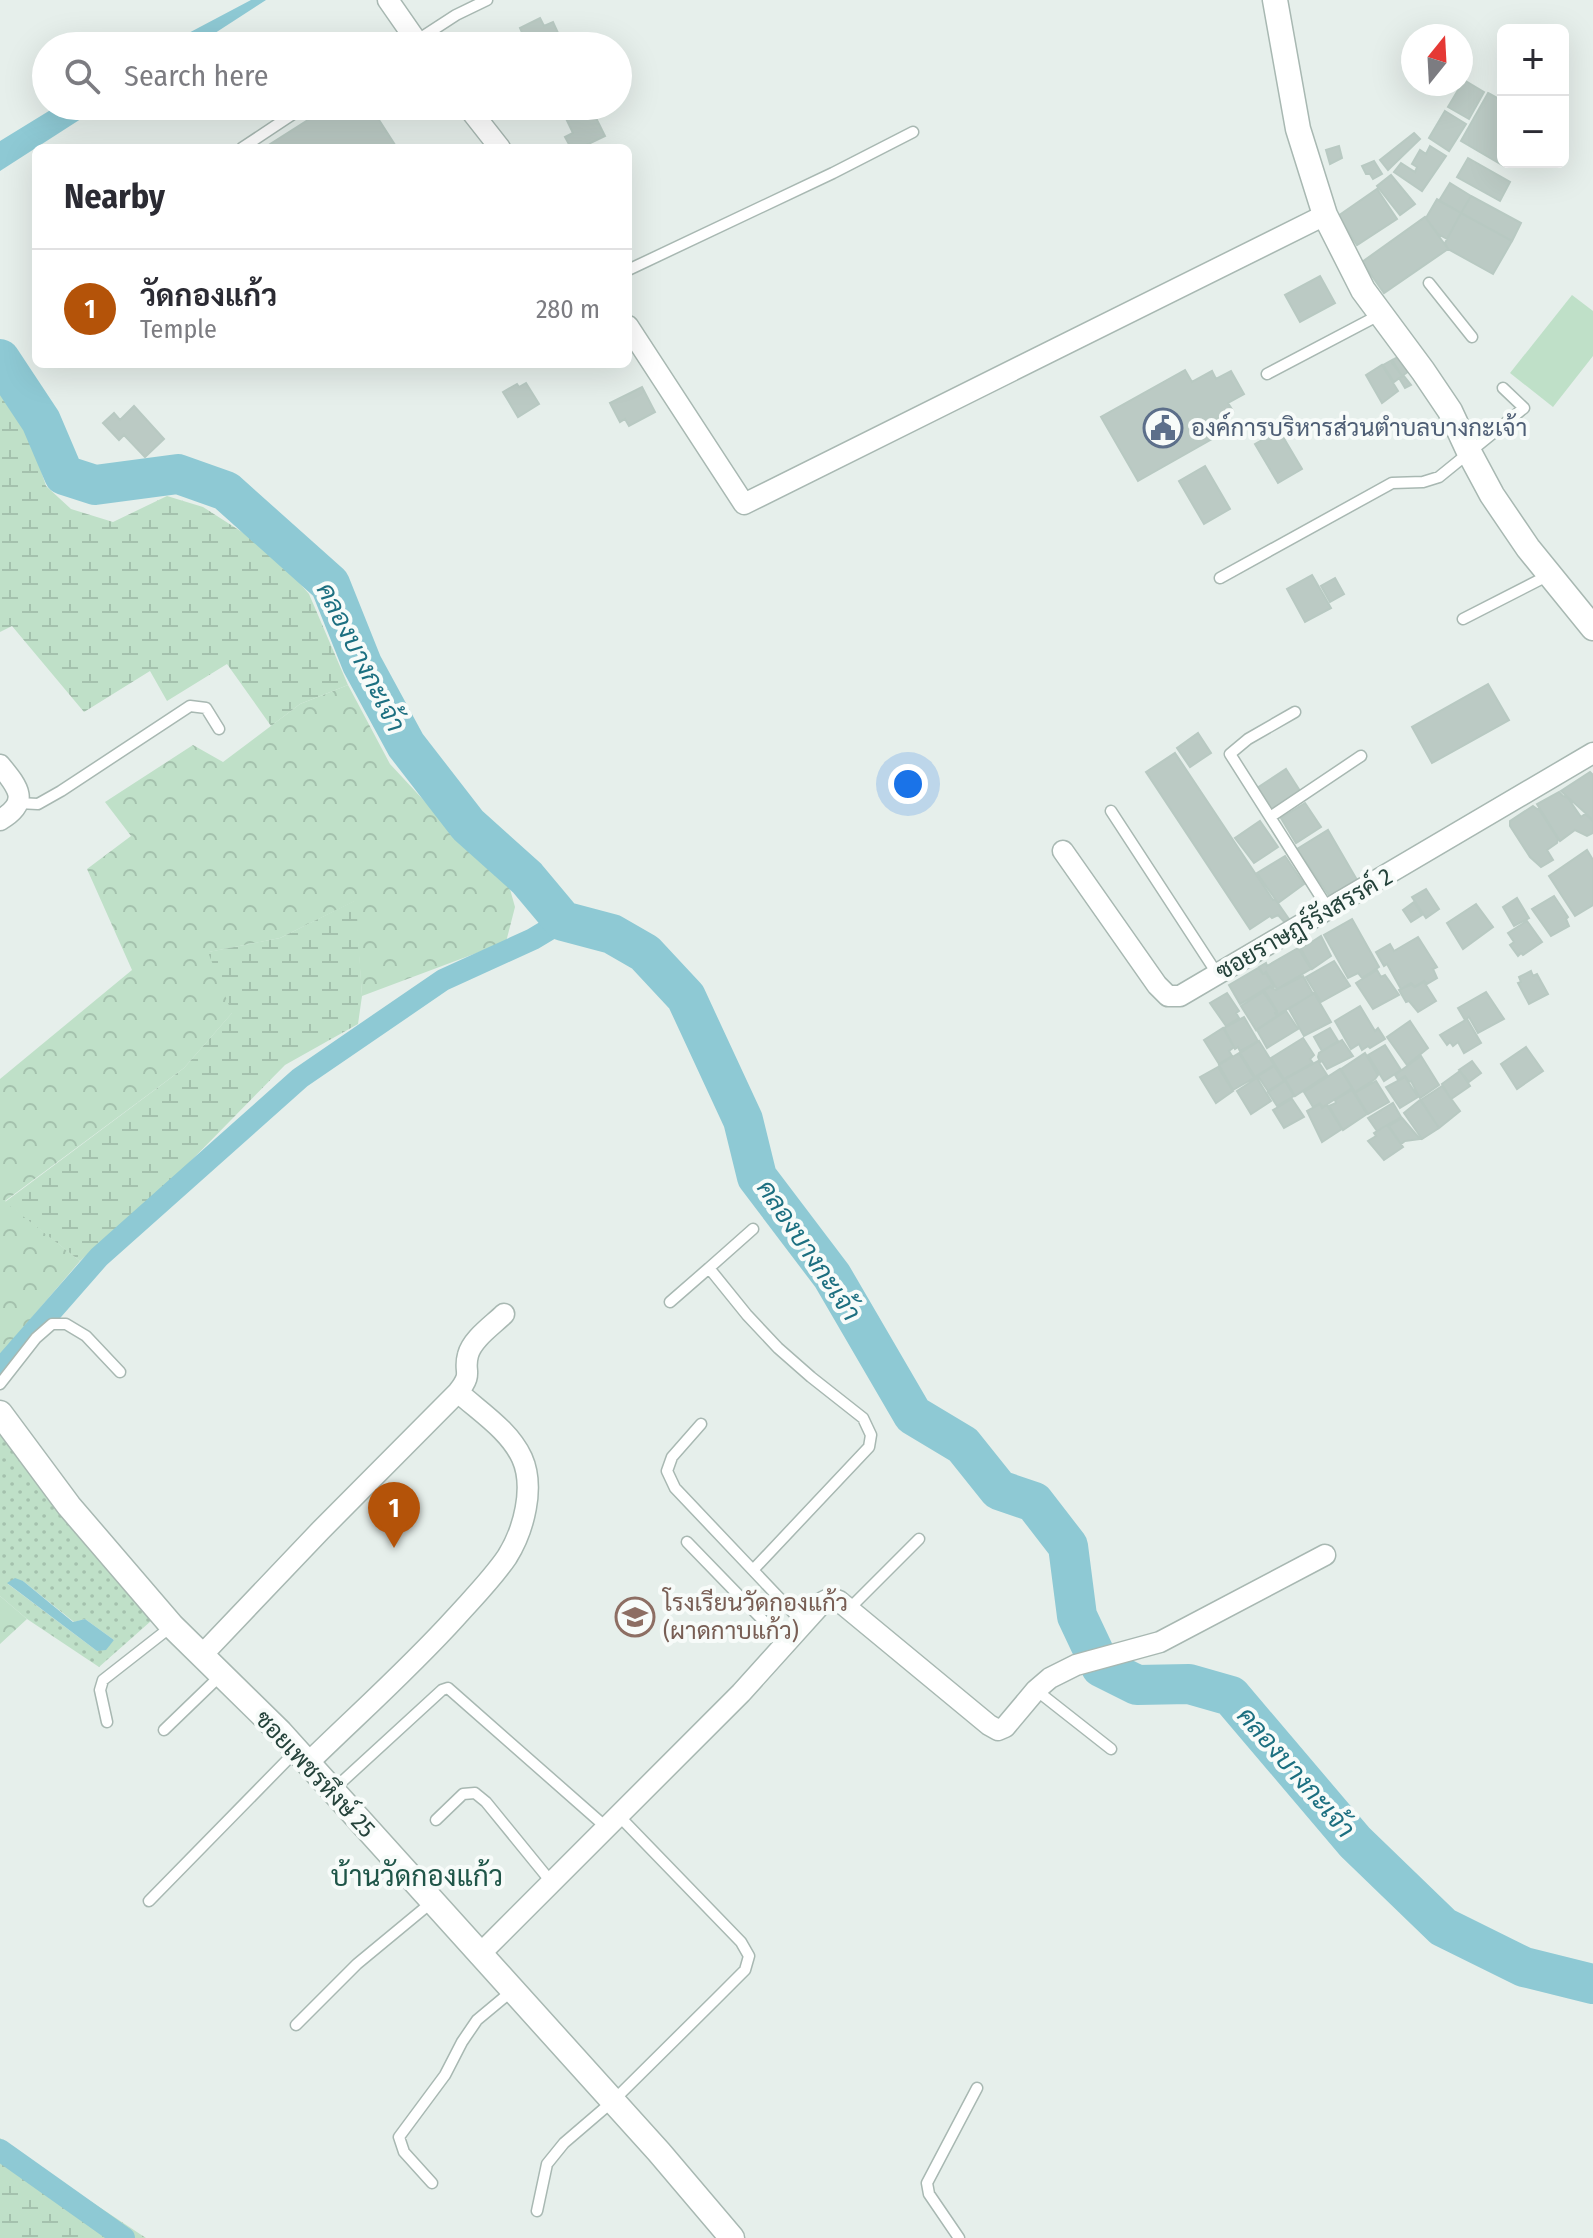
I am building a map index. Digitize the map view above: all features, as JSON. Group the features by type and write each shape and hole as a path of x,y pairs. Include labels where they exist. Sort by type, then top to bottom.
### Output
{"street":[{"path":"388,0 407,32"},
{"path":"1275,0 1298,129 1325,215 1363,290 1450,411 1499,506 1528,548 1593,628"},
{"path":"478,120 497,144"},
{"path":"632,332 744,504 1325,215"},
{"name":"ซอยราษฎร์รังสรรค์ 2","path":"1063,851 1157,985 1168,996 1180,996 1593,753"},
{"path":"0,765 17,786 18,803 9,815 0,820"},
{"path":"202,1655 458,1392 467,1381 468,1354 476,1341 504,1314"},
{"path":"302,1757 436,1638 507,1556 519,1531 529,1490 523,1459 507,1435 458,1392"},
{"name":"ซอยเพชรหึงษ์ 25","path":"0,1413 69,1506 172,1626 280,1732 613,2101 732,2238"},
{"path":"479,1955 741,1693 823,1602 831,1598 839,1601 998,1730 1005,1727 1050,1678 1076,1665 1160,1642 1325,1555"}],"lane":[{"path":"431,32 456,15 487,0"},
{"path":"248,144 284,120"},
{"path":"632,268 913,132"},
{"path":"1429,283 1472,337"},
{"path":"1267,374 1381,314"},
{"path":"1220,578 1392,483 1423,482 1439,477 1524,408 1503,388"},
{"path":"1463,619 1549,575"},
{"path":"18,803 38,804 190,706 206,708 219,729"},
{"path":"1295,712 1248,739 1230,754 1329,910"},
{"path":"1270,817 1361,756"},
{"path":"1111,811 1218,975"},
{"path":"670,1302 753,1229"},
{"path":"709,1268 778,1348 863,1418 871,1435 869,1447 753,1570"},
{"path":"0,1384 36,1338 52,1324 66,1324 86,1336 120,1372"},
{"path":"701,1424 672,1457 667,1471 675,1488 803,1623"},
{"path":"849,1609 919,1539"},
{"path":"687,1542 785,1643"},
{"path":"107,1722 100,1690 103,1680 172,1626"},
{"path":"164,1730 220,1676"},
{"path":"332,1791 442,1690 448,1688 613,1822 741,1942 749,1956 745,1970 613,2101 564,2143 547,2164 537,2211"},
{"path":"1036,1690 1111,1749"},
{"path":"149,1901 302,1757"},
{"path":"436,1820 463,1794 475,1793 486,1802 552,1883"},
{"path":"296,2025 357,1964 432,1902"},
{"path":"432,2183 404,2152 399,2137 445,2075 477,2020 513,1990"},
{"path":"959,2238 929,2194 927,2183 977,2088"}],"green space":[{"path":"1572,295 1593,311 1593,356 1553,407 1510,373"},
{"path":"0,385 29,434 46,486 71,509 113,522 167,496 203,507 273,552 309,594 348,685 300,704 271,726 227,664 167,701 150,671 84,712 12,626 0,632"},
{"path":"348,685 390,764 443,821 508,882 515,907 506,942 362,996 355,901 280,938 209,952 233,1012 184,1068 5,1201 80,1261 0,1355 0,1079 132,970 87,869 131,836 105,802 193,745 223,762 300,704"},
{"path":"356,900 362,996 358,1024 285,1065 180,1172 80,1261 5,1202 184,1068 232,1013 208,952 280,938"},
{"path":"0,1433 151,1621 99,1667 27,1619 0,1596","holes":["23,1581 74,1622 85,1619 114,1640 97,1651 8,1584"]},
{"path":"0,1596 27,1619 0,1644"},
{"path":"0,2138 66,2185 146,2238 0,2238"}],"water":[{"path":"251,0 266,0 217,32 190,32"},
{"path":"34,120 79,120 42,144 32,144 32,150 0,171 0,141"},
{"path":"15,1578 23,1581 73,1622 85,1619 114,1640 106,1650 97,1651 7,1583"}],"building":[{"path":"540,18 544,26 553,22 558,32 522,32 520,28"},
{"path":"1473,85 1484,92 1469,119 1448,107 1455,96 1473,96"},
{"path":"1488,93 1497,98 1497,162 1461,141"},
{"path":"1445,111 1466,124 1449,151 1429,138"},
{"path":"308,120 379,120 394,144 270,144"},
{"path":"567,120 597,120 605,136 588,144 569,144 565,137 573,133"},
{"path":"1414,133 1420,139 1388,170 1380,160"},
{"path":"1339,146 1342,158 1330,164 1326,150"},
{"path":"1430,146 1446,156 1422,191 1394,172 1401,163 1415,172 1417,167 1412,164 1420,150 1426,154"},
{"path":"1468,158 1510,182 1500,201 1457,177"},
{"path":"1374,161 1382,174 1373,179 1362,166"},
{"path":"1391,175 1415,204 1400,215 1377,186"},
{"path":"1450,183 1471,196 1461,213 1439,201"},
{"path":"1377,189 1397,219 1357,245 1338,216"},
{"path":"1471,196 1521,223 1512,241 1461,213"},
{"path":"1437,199 1461,213 1447,239 1438,234 1426,218"},
{"path":"1461,213 1512,241 1493,274 1448,249 1445,243"},
{"path":"1425,217 1448,249 1384,293 1362,262"},
{"path":"1320,276 1335,303 1300,322 1285,295"},
{"path":"1402,355 1412,369 1402,376 1392,360"},
{"path":"1392,360 1402,376 1394,382 1383,365"},
{"path":"1382,365 1398,391 1382,403 1366,375"},
{"name":"องค์การบริหารส่วนตำบลบางกะเจ้า","path":"1185,370 1192,382 1212,371 1216,379 1231,371 1244,394 1228,403 1233,411 1214,422 1221,434 1138,481 1101,417"},
{"path":"1404,376 1411,385 1405,388 1399,378"},
{"path":"526,383 539,404 518,417 503,392"},
{"path":"642,387 655,412 629,426 625,419 620,422 610,403"},
{"path":"134,406 164,439 145,457 124,435 119,440 103,423 114,413 120,420"},
{"path":"1279,430 1302,469 1278,483 1255,444"},
{"path":"1205,466 1230,509 1204,524 1179,481"},
{"path":"1312,575 1331,608 1305,622 1287,589"},
{"path":"1335,578 1344,594 1330,602 1321,586"},
{"path":"1488,684 1509,720 1432,763 1412,727"},
{"path":"1198,733 1211,753 1190,767 1177,748"},
{"path":"1175,753 1291,922 1287,925 1278,915 1270,916 1250,929 1146,772"},
{"path":"1286,769 1300,791 1271,810 1257,788"},
{"path":"1590,772 1593,775 1593,820 1561,791"},
{"path":"1559,792 1568,798 1581,817 1585,814 1593,821 1593,833 1587,836 1575,830 1560,841 1537,804"},
{"path":"1305,803 1321,827 1296,843 1281,818"},
{"path":"1533,806 1538,808 1558,839 1547,850 1553,860 1541,867 1530,857 1510,826 1510,821"},
{"path":"1260,821 1278,847 1254,863 1235,838"},
{"path":"1328,830 1360,885 1332,900 1297,849"},
{"path":"1587,850 1593,860 1593,905 1575,916 1549,876"},
{"path":"1285,856 1304,884 1278,903 1257,873"},
{"path":"1426,889 1439,909 1426,918 1412,897"},
{"path":"1554,896 1568,917 1569,926 1551,936 1532,909"},
{"path":"1517,898 1529,918 1514,926 1503,907"},
{"path":"1414,902 1422,915 1411,922 1403,910"},
{"path":"1476,904 1493,927 1463,949 1447,923"},
{"path":"1352,919 1379,967 1362,978 1358,973 1348,978 1324,935"},
{"path":"1527,921 1542,942 1518,956 1510,945 1514,942 1508,933"},
{"path":"1321,936 1331,956 1312,969 1301,949"},
{"path":"1418,937 1437,967 1433,969 1437,978 1414,987 1411,983 1401,989 1376,952 1390,944 1394,951"},
{"path":"1298,948 1311,969 1277,989 1259,967 1266,963 1267,966"},
{"path":"1334,961 1350,986 1321,1002 1306,977"},
{"path":"1258,968 1263,974 1266,973 1274,987 1270,986 1240,1004 1229,985"},
{"path":"1377,970 1381,977 1385,975 1399,995 1373,1009 1356,983"},
{"path":"1531,971 1533,976 1537,974 1548,994 1529,1004 1518,983 1521,982 1519,977"},
{"path":"1303,976 1313,994 1277,1015 1264,990 1270,987 1276,990"},
{"path":"1424,982 1436,1001 1418,1012 1409,1001 1406,1002 1399,990"},
{"path":"1263,992 1277,1016 1256,1030 1241,1006"},
{"path":"1486,992 1504,1019 1478,1033 1469,1017 1465,1020 1458,1008"},
{"path":"1227,993 1239,1011 1236,1013 1239,1018 1226,1026 1210,1003"},
{"path":"1314,993 1331,1022 1304,1036 1289,1009"},
{"path":"1360,1006 1375,1031 1378,1028 1385,1039 1362,1050 1359,1044 1351,1049 1335,1021"},
{"path":"1286,1011 1298,1029 1267,1048 1257,1030"},
{"path":"1244,1017 1258,1041 1240,1051 1238,1047 1235,1049 1224,1028"},
{"path":"1467,1019 1481,1043 1464,1053 1458,1042 1453,1046 1450,1042 1447,1045 1440,1035"},
{"path":"1410,1021 1428,1048 1407,1065 1387,1037"},
{"path":"1223,1028 1234,1047 1229,1051 1232,1056 1219,1064 1204,1040"},
{"path":"1330,1028 1338,1041 1322,1051 1314,1037"},
{"path":"1303,1038 1314,1055 1310,1059 1313,1063 1284,1079 1271,1058"},
{"path":"1342,1040 1353,1056 1327,1069 1320,1062 1319,1053"},
{"path":"1259,1041 1274,1065 1255,1077 1240,1053"},
{"path":"1385,1045 1401,1070 1384,1081 1368,1055"},
{"path":"1526,1047 1543,1071 1517,1089 1501,1064"},
{"path":"1239,1053 1254,1078 1233,1090 1219,1065"},
{"path":"1365,1053 1378,1075 1355,1092 1341,1069"},
{"path":"1421,1056 1439,1085 1420,1098 1411,1081 1405,1076 1398,1080 1395,1075"},
{"path":"1318,1061 1327,1075 1295,1096 1285,1079"},
{"path":"1472,1061 1481,1073 1469,1082 1459,1070"},
{"path":"1274,1066 1284,1081 1268,1091 1258,1076"},
{"path":"1218,1067 1233,1091 1216,1103 1200,1077"},
{"path":"1340,1069 1352,1088 1323,1107 1320,1103 1313,1107 1304,1092"},
{"path":"1460,1071 1470,1086 1451,1099 1442,1084"},
{"path":"1405,1077 1418,1097 1400,1108 1386,1087"},
{"path":"1257,1078 1271,1101 1251,1114 1237,1091"},
{"path":"1285,1081 1294,1096 1277,1106 1268,1092"},
{"path":"1376,1081 1389,1102 1368,1114 1355,1093"},
{"path":"1442,1086 1460,1111 1439,1128 1421,1100"},
{"path":"1352,1090 1367,1114 1343,1130 1329,1106"},
{"path":"1292,1099 1304,1117 1284,1128 1273,1110"},
{"path":"1420,1100 1439,1128 1422,1139 1404,1113"},
{"path":"1393,1103 1401,1117 1377,1131 1368,1118"},
{"path":"1320,1104 1322,1108 1327,1105 1342,1129 1322,1142 1307,1111"},
{"path":"1402,1118 1420,1139 1401,1144 1389,1126"},
{"path":"1387,1125 1403,1147 1384,1160 1368,1141"}],"waterway":[{"name":"คลองบางกะเจ้า","path":"0,359 41,421 64,475 95,485 178,474 226,491 330,584 362,664 406,745 468,825 527,878 563,921 612,934 645,953 686,997 743,1120 757,1177 832,1276 913,1415 963,1445 999,1490 1034,1502 1068,1546 1077,1616 1101,1667 1137,1685 1189,1684 1231,1696 1355,1842 1443,1927 1524,1967 1593,1984"},
{"path":"0,1370 99,1257 300,1078 443,980 533,939 563,921"},
{"path":"0,2150 124,2238"}],"place":[{"name":"องค์การบริหารส่วนตำบลบางกะเจ้า","path":"1163,428"},
{"name":"วัดกองแก้ว","path":"394,1548"},
{"name":"โรงเรียนวัดกองแก้ว (ผาดกาบแก้ว)","path":"635,1617"}],"district":[{"name":"บ้านวัดกองแก้ว","path":"417,1876"}]}
